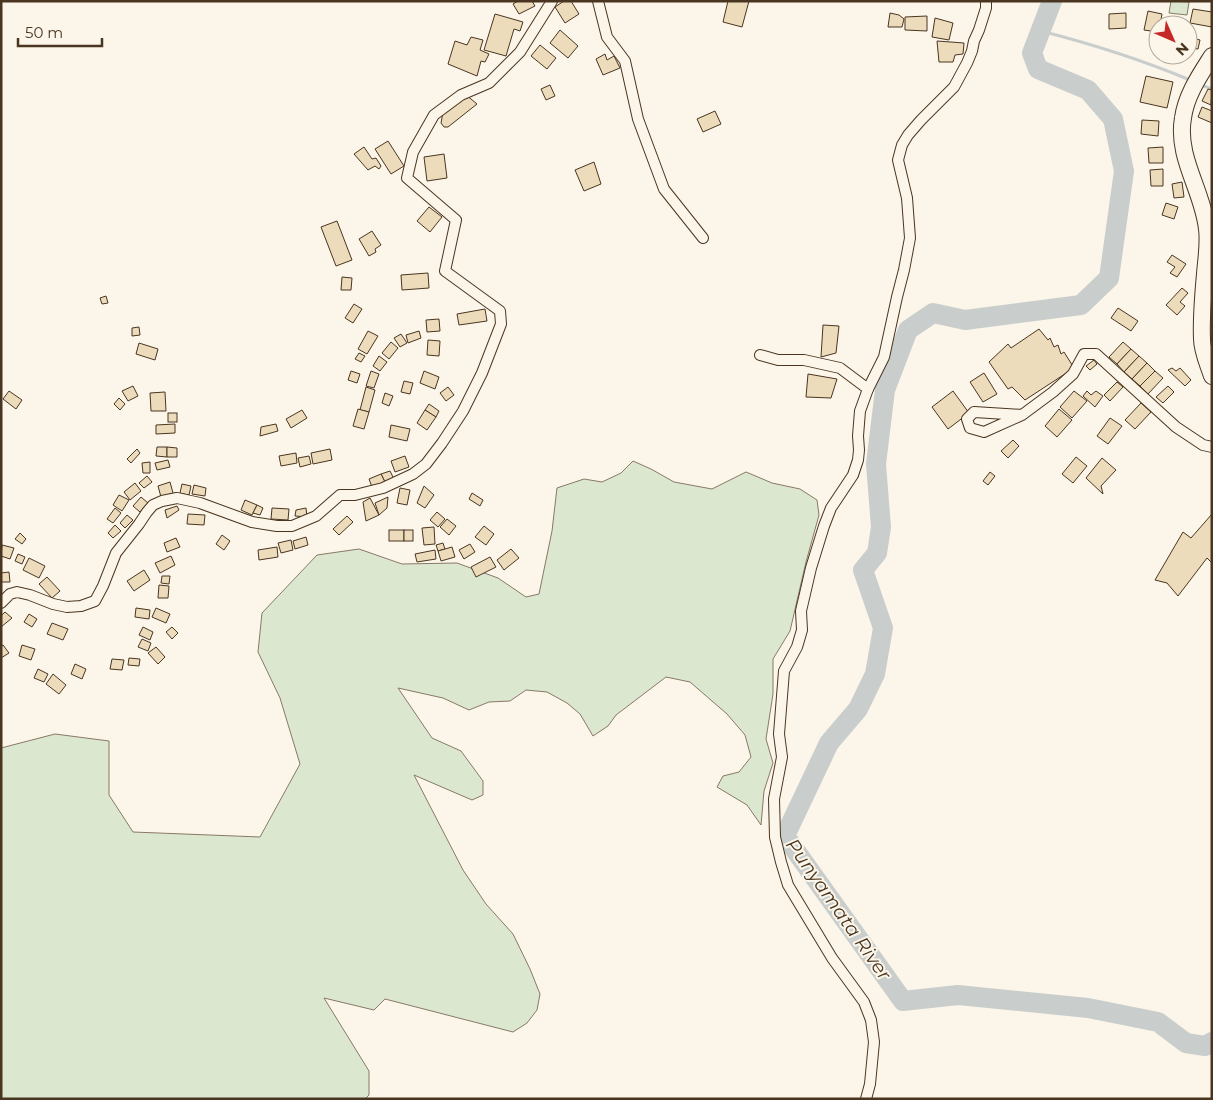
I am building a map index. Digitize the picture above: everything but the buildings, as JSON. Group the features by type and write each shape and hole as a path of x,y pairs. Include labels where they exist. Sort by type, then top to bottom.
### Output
{"main road":[{"path":"1212,56 1190,94 1183,118 1182,138 1186,163 1202,204 1207,230 1202,341 1212,376"}],"street":[{"path":"1,603 10,594 17,592 67,607 81,606 95,601 116,553 153,505 162,501 177,498 200,503 252,522 292,526 316,516 340,495 355,496 383,488 414,474 426,464 463,410 482,373 501,324 500,311 445,271 456,220 408,178 413,152 434,115 461,95 489,82 520,52 552,1"},
{"path":"598,1 607,37 625,61 638,120 664,189 703,238"},
{"path":"866,1099 870,1084 874,1042 871,1020 864,1002 832,958 788,885 775,837 774,799 782,757 779,734 784,671 797,647 802,630 801,611 811,568 824,526 831,508 853,475 858,460 860,411 868,389 884,357 904,270 910,238 907,198 898,160 902,146 908,135 921,120 954,87 972,51 974,40 986,8 986,1"},
{"path":"1022,415 1073,374 1084,354 1096,354 1176,427 1203,445 1212,447"},
{"path":"760,355 778,360 804,360 840,368 868,389"}],"green space":[{"path":"1171,1 1189,2 1187,15 1169,13"},
{"path":"633,461 674,482 712,489 746,472 772,483 800,489 817,500 819,515 790,631 773,659 773,694 766,739 773,763 764,791 761,825 747,805 717,787 723,776 739,772 751,757 745,735 727,714 690,682 666,677 616,715 608,726 593,736 580,714 567,703 547,692 526,690 510,701 489,702 469,710 443,698 398,688 432,738 461,751 483,781 483,795 472,800 414,775 463,870 486,904 513,934 530,969 540,994 537,1010 527,1023 513,1032 385,999 374,1010 324,998 369,1071 369,1095 365,1099 1,1099 1,748 55,734 109,741 109,795 133,832 260,837 300,764 280,698 258,652 262,613 317,555 359,549 402,564 457,563 498,578 526,597 539,594 552,531 557,488 584,479 602,482 621,473"}],"waterway":[{"name":"Punyamata River","path":"1052,1 1032,53 1038,69 1088,90 1113,119 1124,171 1109,278 1081,305 965,320 933,313 908,330 885,390 876,464 881,527 877,553 863,570 883,628 875,674 858,709 829,743 785,836 903,1001 958,995 1088,1008 1158,1022 1186,1043 1205,1046 1212,1042"},
{"path":"1041,31 1117,53 1190,80"},
{"path":"1201,85 1212,89"}]}
